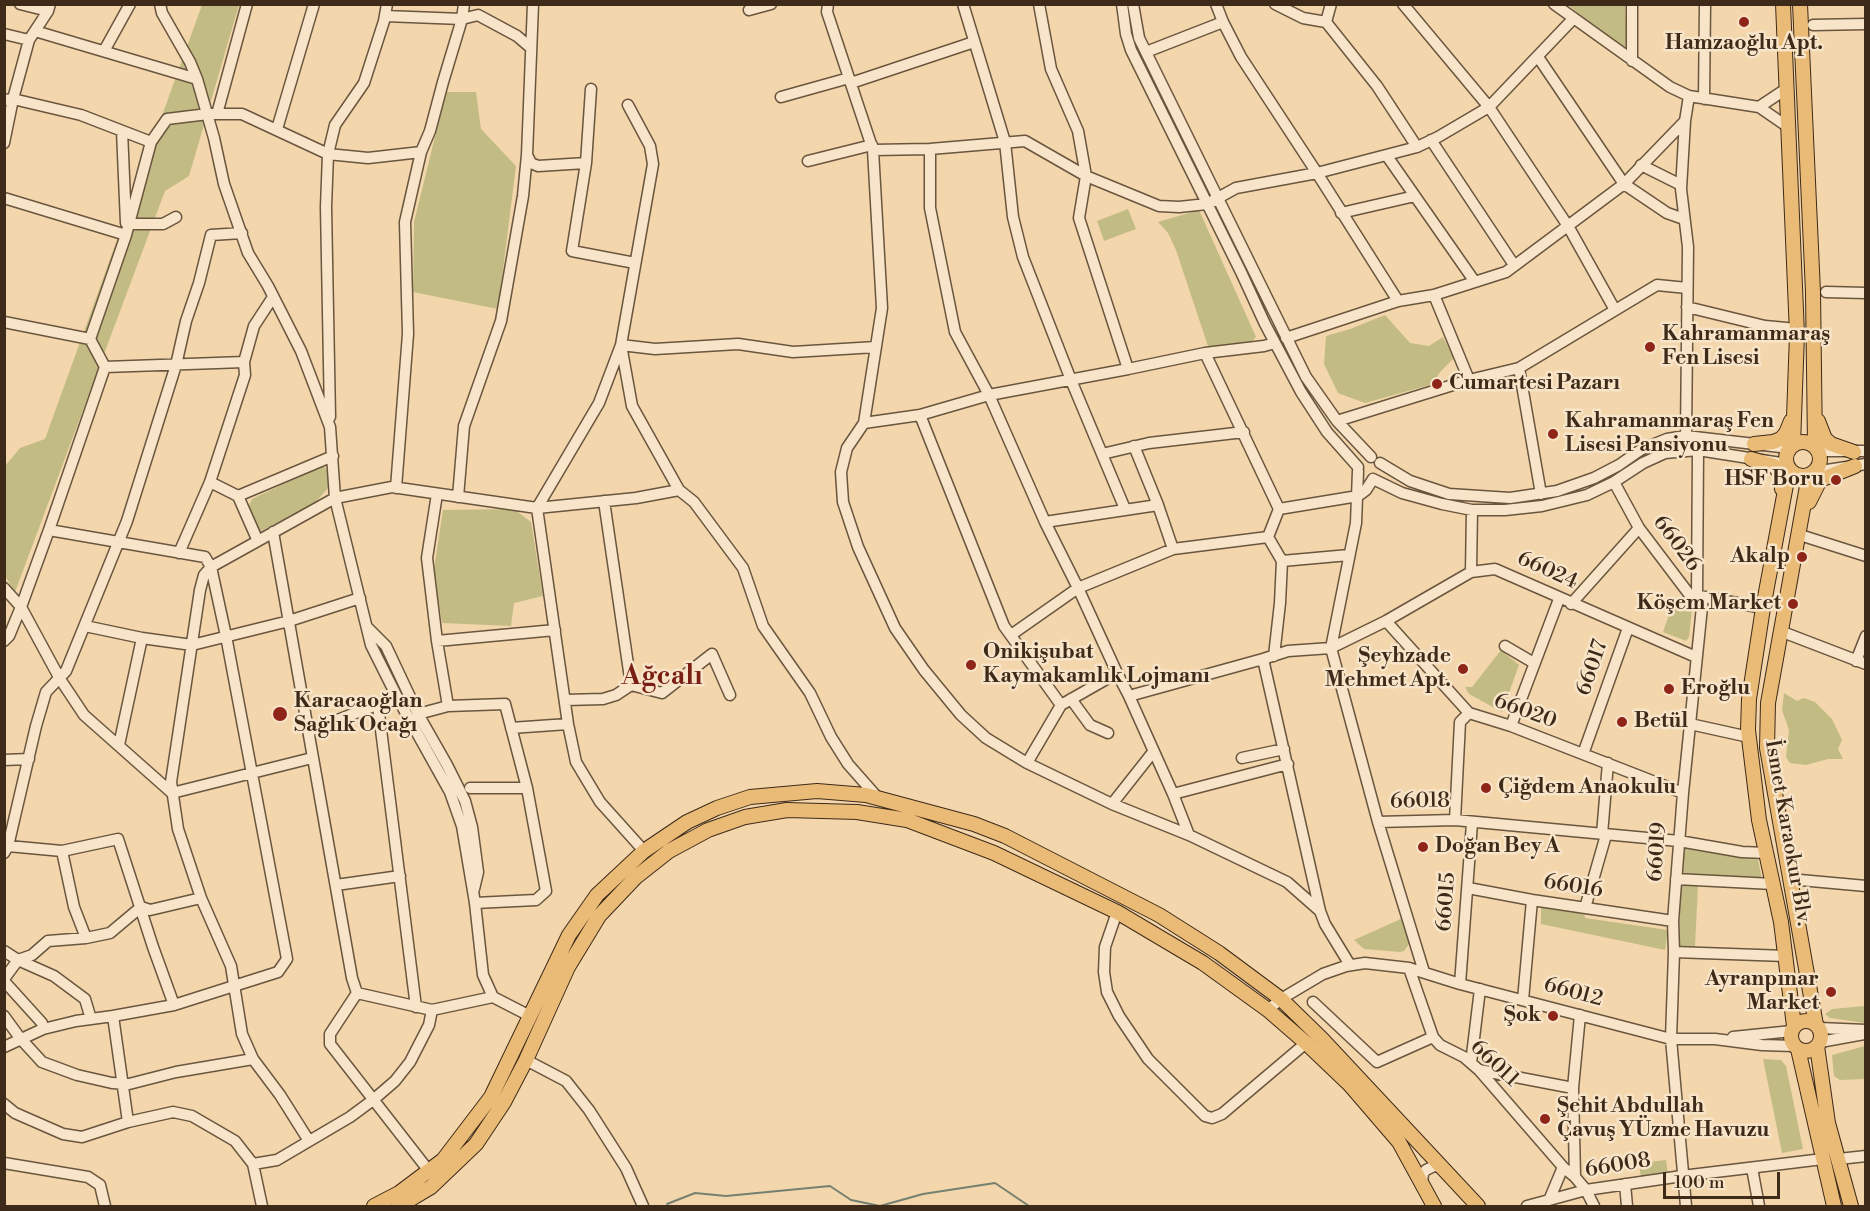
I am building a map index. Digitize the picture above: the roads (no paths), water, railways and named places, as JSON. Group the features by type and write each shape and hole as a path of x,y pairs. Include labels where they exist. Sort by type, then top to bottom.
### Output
{"main road":[{"path":"1780,6 1797,329 1795,410 1791,446 1786,459 1788,467 1798,476 1812,474 1820,462 1815,409 1812,258 1800,4"},
{"path":"1815,409 1825,439 1860,458"},
{"path":"1754,444 1773,442 1781,438 1786,433 1795,410"},
{"path":"1791,446 1804,441 1817,449"},
{"path":"1804,512 1820,480 1860,458"},
{"path":"1751,459 1774,466 1780,473 1782,507"},
{"name":"İsmet Karaokur Blv.","path":"1788,467 1749,699 1749,737 1759,820 1786,956 1793,1029"},
{"name":"İsmet Karaokur Blv.","path":"1812,474 1780,631 1768,703 1767,748 1818,1035 1828,1123 1851,1206"},
{"path":"374,1206 399,1193 443,1160 491,1097 569,935 597,895 644,851 687,822 717,808 750,797 817,791 866,795 974,824 1005,836 1159,915 1219,953 1281,999 1322,1039 1478,1206"},
{"path":"399,1206 430,1187 476,1144 504,1102 526,1060 568,967 599,916 636,877 669,851 708,830 745,818 787,810 857,812 907,820 994,853 1117,912 1203,963 1268,1010 1350,1085 1398,1142 1434,1206"},
{"path":"1796,1047 1808,1051 1818,1035 1807,1021 1793,1029 1791,1036 1796,1047 1834,1206"}],"street":[{"path":"4,143 9,99 32,36 49,8 20,4"},
{"path":"104,51 130,4"},
{"path":"160,4 162,13 190,62 213,114 224,184 248,253 301,351 330,427"},
{"path":"213,114 247,4"},
{"path":"277,129 314,4"},
{"path":"396,488 408,334 405,222 422,152 462,19 464,4"},
{"path":"458,497 464,426 501,321 523,196 527,155 533,4"},
{"path":"749,10 771,4"},
{"path":"828,4 827,12 872,148 882,308 864,423 847,448 841,472 843,502 858,547 895,628 924,670 961,716 986,738 1027,763 1112,804 1189,836 1287,882 1320,911"},
{"path":"963,4 1005,142 1013,217 1023,257 1125,509"},
{"path":"1039,4 1051,69 1078,131 1086,176 1079,218 1128,369"},
{"path":"1122,4 1126,34 1131,50 1275,343 1301,392 1327,432 1362,477 1373,479 1402,493 1472,510 1505,510 1568,501 1587,495 1665,453 1698,450 1788,467"},
{"path":"1133,4 1139,38 1306,377 1337,421 1375,460 1410,481 1449,494 1510,498 1557,491 1594,478 1619,465 1642,449 1660,441 1686,436 1791,446"},
{"path":"1216,4 1223,22 1253,75 1398,301"},
{"path":"1275,4 1303,18 1326,22 1377,86 1417,147"},
{"path":"1326,22 1331,4"},
{"path":"1403,4 1489,107 1568,226 1615,310"},
{"path":"1554,4 1670,87 1689,96 1759,107 1788,127"},
{"path":"1632,4 1632,61"},
{"path":"1704,99 1705,4"},
{"path":"530,1016 493,997 483,975 474,898 462,826 450,792 371,645 335,498 330,427 326,207 328,154 335,125 364,83 386,10 462,19 478,15 517,36 531,48"},
{"path":"808,161 872,148 930,149 1025,141 1086,176 1159,206 1179,207 1207,204 1219,200 1236,188 1317,173 1387,156 1431,140 1489,107 1573,19"},
{"path":"1146,52 1223,22"},
{"path":"1813,25 1866,24"},
{"path":"4,34 32,36 104,51 197,78"},
{"path":"781,97 850,81 974,42"},
{"path":"1538,57 1623,184 1667,213 1684,219"},
{"path":"591,89 585,163 572,251 635,263"},
{"path":"1759,107 1786,89"},
{"path":"1686,436 1688,247 1681,185 1689,96"},
{"path":"9,99 81,115 151,142"},
{"path":"628,105 650,146 653,164 621,345 599,403 537,508 568,724 576,762 600,802 644,851"},
{"path":"4,641 9,636 21,607 105,367 90,339 126,235 151,142 167,118 242,114 328,154 368,158 422,152"},
{"path":"1286,338 1398,301 1434,295 1506,272 1623,184 1685,121"},
{"path":"122,131 126,235"},
{"path":"1431,140 1514,265"},
{"path":"930,149 930,208 955,332 989,395 1045,522 1129,696 1173,794 1189,836"},
{"path":"527,155 531,163 538,166 585,163"},
{"path":"1387,156 1475,282"},
{"path":"1641,165 1681,185"},
{"path":"1341,213 1415,196"},
{"path":"4,198 126,235"},
{"path":"129,224 163,224 176,217"},
{"path":"174,1005 118,839 62,851 6,850 46,692 66,671 127,521 176,365 211,235 242,233"},
{"path":"1337,421 1469,380 1520,368 1657,285 1687,288"},
{"path":"1826,292 1866,293"},
{"path":"1434,295 1469,380"},
{"path":"179,553 210,482 245,375 244,362 254,326 273,297"},
{"path":"1687,308 1765,326 1797,329"},
{"path":"4,322 90,339"},
{"path":"864,423 920,415 989,395 1205,353 1275,343"},
{"path":"621,345 655,349 738,344 793,352 876,347"},
{"path":"621,345 632,406 679,490 694,502 743,568 764,626 810,693 831,737 848,764 878,798"},
{"path":"1205,353 1279,509 1268,537"},
{"path":"105,367 244,362"},
{"path":"1520,368 1541,494"},
{"path":"920,415 1004,626 1066,702 1090,725 1108,733"},
{"path":"1102,454 1190,437 1244,432"},
{"path":"1134,446 1173,549"},
{"path":"1817,449 1860,458"},
{"name":"66019","path":"1686,1206 1671,1039 1673,921 1678,841 1700,597 1698,450"},
{"path":"237,496 333,456"},
{"path":"1812,474 1860,458"},
{"path":"1375,460 1360,460 1356,523 1331,648 1378,822 1424,972"},
{"path":"1279,509 1358,496 1366,490 1380,471 1375,460"},
{"path":"210,482 237,496 257,539"},
{"name":"66026","path":"1614,482 1639,528 1689,594 1763,608"},
{"path":"309,1140 254,1059 242,1034 231,966 201,898 178,829 171,782 204,575 211,567 257,539 335,498 396,488 537,508 636,498 679,490"},
{"path":"436,494 427,558 448,706"},
{"path":"604,501 631,685"},
{"path":"1045,522 1158,505"},
{"path":"1471,572 1472,510"},
{"path":"1571,604 1639,528"},
{"path":"4,1047 43,1029 174,1005 235,986 278,972 286,959 211,567 205,557 49,530"},
{"path":"273,532 352,978 357,993"},
{"path":"1800,535 1866,556"},
{"path":"1011,635 1078,588 1173,549 1268,537"},
{"path":"1268,537 1282,561 1274,656"},
{"path":"1282,561 1349,555"},
{"name":"66024","path":"1331,648 1386,621 1471,572 1495,569 1559,599 1696,657"},
{"path":"4,588 21,607 60,679 84,715 172,793"},
{"path":"84,626 192,645 289,621 360,598"},
{"path":"1511,726 1559,599"},
{"name":"66020","path":"1386,621 1469,713 1511,726 1683,793"},
{"path":"368,628 386,646 418,714 465,801 472,827 478,872 474,898"},
{"name":"66017","path":"1583,754 1628,628"},
{"path":"437,641 555,630"},
{"path":"1780,631 1861,662 1866,636"},
{"path":"119,745 142,638"},
{"path":"1505,646 1534,663"},
{"path":"1129,696 1288,651 1331,648"},
{"path":"565,700 603,699 616,695 631,685 662,693 712,654 730,696"},
{"path":"1263,659 1320,911 1325,924 1350,965"},
{"path":"1027,763 1066,702 1117,674"},
{"path":"309,731 397,697"},
{"path":"418,714 448,706 505,704 527,788 546,891 536,900 474,898"},
{"path":"378,706 416,1007"},
{"path":"1455,820 1460,722 1469,713"},
{"path":"511,728 568,724"},
{"path":"1690,724 1749,737"},
{"path":"1242,758 1284,749"},
{"path":"1112,804 1153,752"},
{"path":"172,793 312,758"},
{"path":"4,760 29,759"},
{"path":"1585,908 1604,834 1608,763"},
{"path":"1173,794 1288,764"},
{"path":"470,788 527,788"},
{"name":"66018","path":"1378,822 1455,820 1678,841 1742,852 1766,853"},
{"name":"66015","path":"1460,984 1472,823"},
{"path":"62,851 74,907 86,938"},
{"path":"336,885 400,876"},
{"path":"1676,879 1773,884"},
{"path":"1790,879 1866,886"},
{"name":"66016","path":"1468,888 1673,921"},
{"path":"141,907 150,910 201,898"},
{"path":"1523,1000 1532,900"},
{"path":"43,1029 42,1023 4,980 18,960 32,955 48,940 86,938 110,933 141,907"},
{"path":"1117,912 1106,947 1104,972 1107,992 1119,1016 1148,1059 1205,1116 1212,1118 1222,1114 1306,1043"},
{"path":"4,951 54,976 85,999 91,1019"},
{"path":"1674,952 1786,956"},
{"name":"66012","path":"1268,1010 1281,999 1323,974 1350,965 1365,963 1409,968 1460,984 1671,1039 1715,1039 1796,1047"},
{"path":"1313,1002 1377,1062 1432,1037 1409,968"},
{"path":"1480,989 1475,1067 1573,1088"},
{"path":"357,993 432,1010 493,997"},
{"path":"357,993 330,1034 330,1044 429,1171"},
{"path":"254,1164 277,1160 350,1117 395,1081 410,1062 429,1025 432,1010"},
{"path":"1575,1177 1573,1088 1580,1015"},
{"path":"4,1016 42,1062 78,1075 112,1083 122,1084 254,1059"},
{"path":"114,1016 128,1122"},
{"name":"66012","path":"1715,1039 1793,1029"},
{"path":"1818,1035 1866,1032"},
{"name":"66011","path":"1432,1037 1475,1067 1563,1167 1575,1177 1586,1190 1594,1206"},
{"path":"526,1060 566,1081 578,1095 626,1168 643,1206"},
{"path":"4,1104 15,1113 63,1134 82,1137 128,1122 173,1112 192,1116 235,1141 254,1164 262,1206"},
{"path":"1839,1159 1866,1156"},
{"name":"66008","path":"1527,1206 1586,1190 1682,1176 1823,1160"},
{"path":"4,1162 88,1177 100,1185 105,1206"},
{"path":"1422,1186 1423,1173 1426,1170 1434,1166 1441,1167"},
{"path":"1550,1198 1563,1167"},
{"path":"1752,1168 1759,1206"},
{"path":"1625,1184 1627,1206"}],"waterway":[{"path":"667,1204 695,1193 726,1196 830,1186 851,1200 880,1206 923,1194 995,1183 1029,1206"}],"place":[{"name":"Hamzaoğlu Apt.","path":"1744,22"},
{"name":"Kahramanmaraş Fen Lisesi","path":"1650,347"},
{"name":"Cumartesi Pazarı","path":"1437,384"},
{"name":"Kahramanmaraş Fen Lisesi Pansiyonu","path":"1553,434"},
{"name":"HSF Boru","path":"1836,480"},
{"name":"Akalp","path":"1802,557"},
{"name":"Köşem Market","path":"1793,604"},
{"name":"Onikişubat Kaymakamlık Lojmanı","path":"971,665"},
{"name":"Şeyhzade Mehmet Apt.","path":"1463,669"},
{"name":"Eroğlu","path":"1669,689"},
{"name":"Karacaoğlan Sağlık Ocağı","path":"280,714"},
{"name":"Betül","path":"1622,722"},
{"name":"Çiğdem Anaokulu","path":"1486,788"},
{"name":"Doğan Bey A","path":"1423,847"},
{"name":"Ayranpınar Market","path":"1831,992"},
{"name":"Şok","path":"1553,1016"},
{"name":"Şehit Abdullah Çavuş YÜzme Havuzu","path":"1545,1119"}],"district":[{"name":"Ağcalı","path":"662,678"}]}
